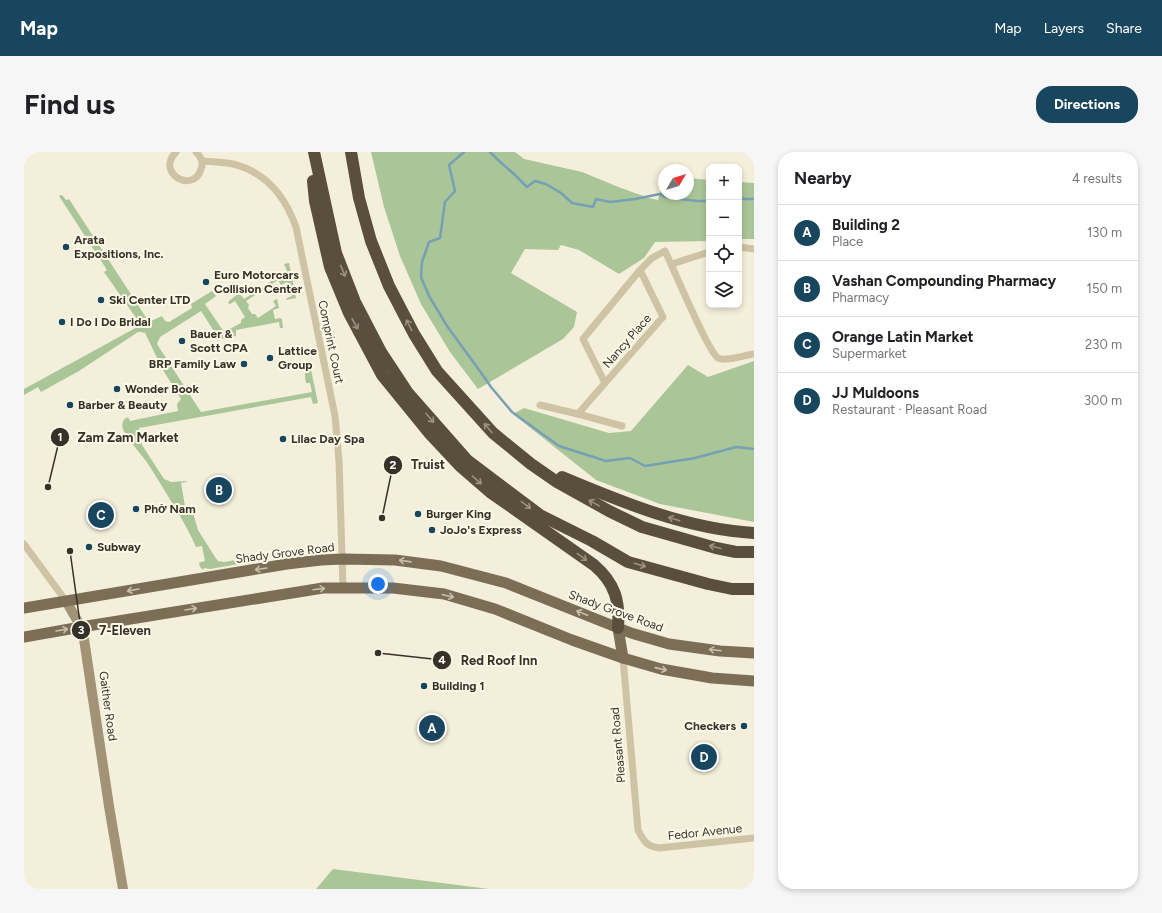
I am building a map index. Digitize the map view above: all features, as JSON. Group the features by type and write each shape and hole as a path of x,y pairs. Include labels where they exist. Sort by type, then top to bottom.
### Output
{"highway":[{"path":"310,152 315,201 330,267 349,313 382,375 430,434 460,466 490,492 602,572 617,599 619,612 618,628"},
{"path":"314,152 336,253 355,302 381,352 408,393 467,460 540,515 592,541 628,562 708,584 732,589 754,589"},
{"path":"351,152 359,198 371,241 389,286 414,334 437,371 493,433 531,464 564,486 642,527 716,548 736,552 754,552"},
{"path":"531,464 621,502 687,523 737,532 754,533"}],"main road":[{"name":"Shady Grove Road","path":"24,608 287,564 343,559 395,560 449,568 506,584 631,633 669,644 720,651 754,653"},
{"path":"24,637 324,588 393,588 444,594 508,613 572,640 623,658 661,669 712,678 754,681"},
{"name":"Gaither Road","path":"66,601 81,627 84,639 123,889"},
{"name":"Pleasant Road","path":"618,628 623,658"}],"street":[{"path":"176,152 170,161 171,170 173,174 181,180 191,180 199,175 202,161 196,152"},
{"name":"Comprint Court","path":"202,161 241,166 259,176 275,188 292,214 296,227 335,416 339,461 343,588"},
{"path":"742,247 754,249"},
{"name":"Nancy Place","path":"605,383 583,339 640,270 652,258 666,250 714,355 725,359 754,354"},
{"path":"672,264 706,253"},
{"name":"Nancy Place","path":"578,414 663,317 640,270"},
{"path":"540,405 622,426"},
{"name":"Gaither Road","path":"24,544 66,601"},
{"name":"Pleasant Road","path":"623,658 638,830 643,840 650,846 659,848"},
{"name":"Fedor Avenue","path":"659,848 754,838"}],"green space":[{"path":"371,152 515,152 524,159 582,172 621,188 658,200 694,200 694,179 706,180 706,241 655,242 644,258 619,274 579,250 561,245 558,250 525,249 511,273 577,312 574,327 563,339 478,389 450,352 421,304 400,256 384,207"},
{"path":"742,182 754,183 754,239 742,239"},
{"path":"61,195 66,200 69,199 149,322 162,316 165,321 169,322 192,308 191,304 212,291 216,296 205,304 224,332 241,323 241,320 245,317 235,301 230,304 228,303 229,301 239,293 244,299 287,271 284,264 289,263 296,298 286,300 292,296 290,289 287,282 281,285 278,280 246,301 252,314 255,314 258,318 276,306 273,301 277,299 279,308 273,310 275,319 282,319 283,328 280,328 279,322 236,330 236,336 221,339 217,336 201,311 160,337 157,344 201,412 312,392 310,383 306,383 305,375 306,369 310,365 318,403 313,404 311,397 139,428 142,445 164,479 171,482 187,481 181,483 186,512 193,513 198,530 218,561 224,562 260,556 262,558 261,560 210,569 204,568 203,570 199,563 205,561 202,546 196,547 185,524 162,486 146,461 124,432 122,423 126,418 128,417 130,421 178,411 177,404 181,399 163,370 145,333 138,332 79,371 41,392 38,387 24,395 24,389 141,325 104,272 107,270 59,196"},
{"path":"754,361 754,522 660,504 596,480 513,414 524,408 609,433 631,431 688,365 708,377"},
{"path":"333,869 489,889 316,889"}],"waterway":[{"path":"464,152 449,165 455,191 445,202 440,238 429,242 422,262 421,277 429,296 447,326 491,387 512,412 559,446 606,461 630,458 645,466 695,458 736,447 754,449"},
{"path":"490,152 527,187 535,181 546,184 561,193 572,203 593,207 596,199 610,202 660,194 665,197 697,201 708,200"},
{"path":"742,198 754,199"}],"place":[{"name":"Arata Expositions, Inc.","path":"66,247"},
{"name":"Euro Motorcars Collision Center","path":"206,282"},
{"name":"Ski Center LTD","path":"101,300"},
{"name":"I Do I Do Bridal","path":"62,322"},
{"name":"Bauer & Scott CPA","path":"182,341"},
{"name":"Lattice Group","path":"270,358"},
{"name":"BRP Family Law","path":"244,364"},
{"name":"Wonder Book","path":"117,389"},
{"name":"Barber & Beauty","path":"70,405"},
{"name":"Lilac Day Spa","path":"283,439"},
{"name":"Zam Zam Market","path":"48,487"},
{"name":"Vashan Compounding Pharmacy","path":"219,490"},
{"name":"Phở Nam","path":"136,509"},
{"name":"Burger King","path":"418,514"},
{"name":"Orange Latin Market","path":"101,515"},
{"name":"Truist","path":"382,518"},
{"name":"JoJo's Express","path":"432,530"},
{"name":"Subway","path":"89,547"},
{"name":"7-Eleven","path":"70,551"},
{"name":"Red Roof Inn","path":"378,653"},
{"name":"Building 1","path":"424,686"},
{"name":"Checkers","path":"744,726"},
{"name":"Building 2","path":"432,728"},
{"name":"JJ Muldoons","path":"704,757"}]}
